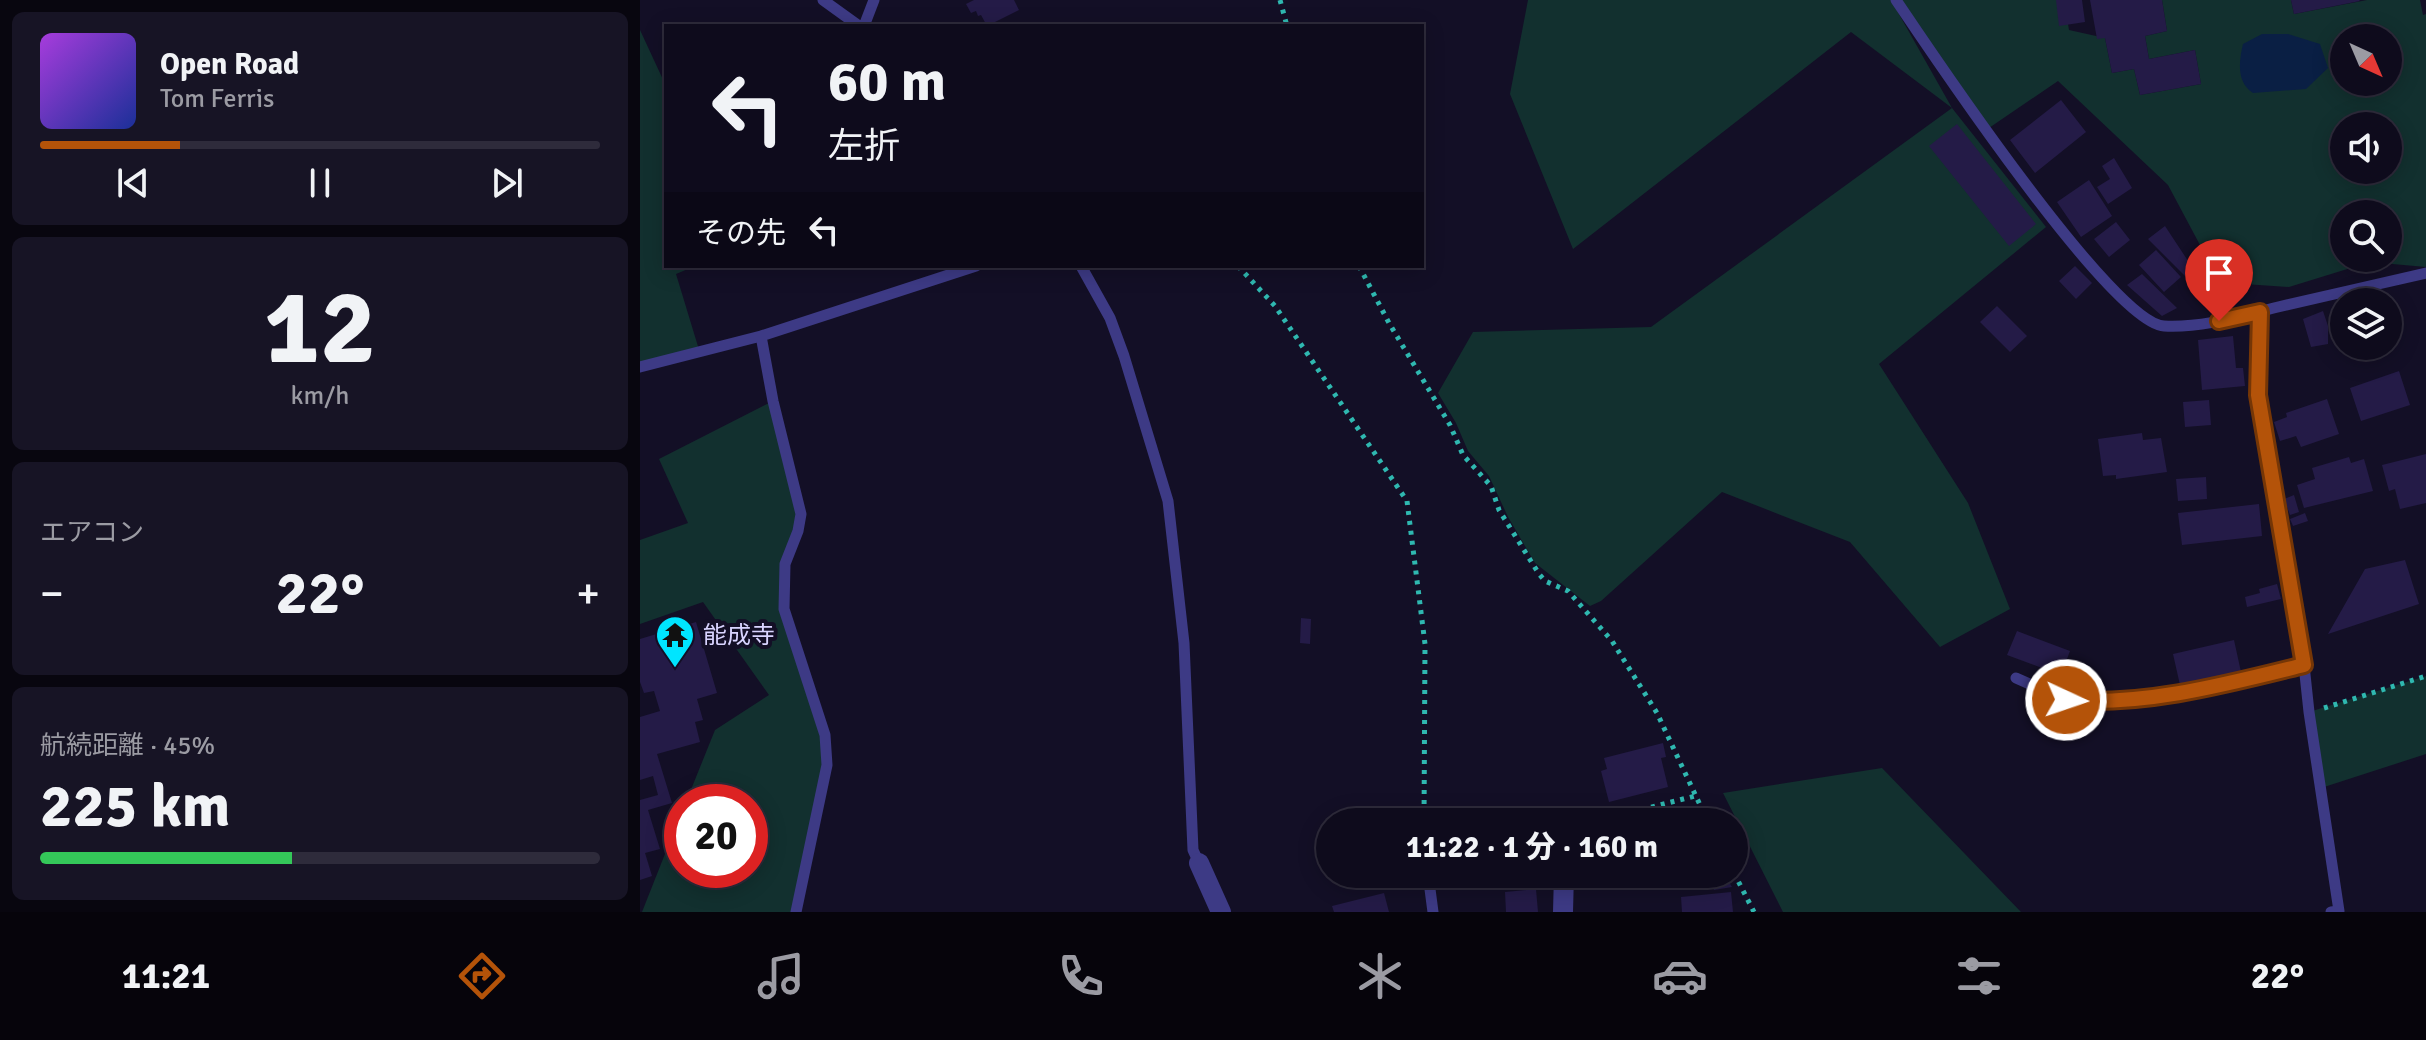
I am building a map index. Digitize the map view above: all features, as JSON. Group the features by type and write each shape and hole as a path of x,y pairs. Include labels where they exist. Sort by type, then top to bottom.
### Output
{"street":[{"path":"1199,863 1221,912"},
{"path":"1563,912 1564,888"}],"lane":[{"path":"823,0 859,24"},
{"path":"863,24 874,0"},
{"path":"1896,0 1961,96 2082,257 2135,311 2160,327 2219,321 2426,273"},
{"path":"640,367 761,336 970,268"},
{"path":"1082,268 1110,318 1168,501 1184,643 1193,850 1199,863"},
{"path":"2260,312 2258,395 2304,665 2339,911 2331,912"},
{"path":"761,336 773,401 801,514 785,564 784,609 825,735 827,765 796,912"},
{"path":"2016,678 2066,700 2104,703 2216,687 2304,665"},
{"path":"1430,888 1433,912"}],"path":[{"path":"1280,0 1286,24"},
{"path":"1240,268 1275,306 1407,501 1425,644 1424,808"},
{"path":"1360,268 1450,425 1463,455 1491,486 1499,510 1539,574 1545,581 1568,591 1612,641 1657,713 1701,808"},
{"path":"2309,712 2426,676"},
{"path":"1648,808 1695,796"},
{"path":"1742,888 1754,912"}],"green space":[{"path":"1528,0 1891,0 1952,108 1851,32 1573,249 1510,94"},
{"path":"1896,0 2064,0 2069,30 2105,38 2112,73 2134,69 2140,95 2201,84 2195,50 2149,59 2145,36 2167,31 2162,0 2291,0 2294,14 2367,0 2420,0 2423,15 2426,14 2426,267 2402,265 2402,200 2330,200 2330,272 2338,272 2289,287 2214,282 2200,245 2168,185 2058,81 1986,130"},
{"path":"640,30 664,82 664,268 690,268 676,274 700,353 640,367"},
{"path":"1952,108 2046,227 1879,364 1968,503 2010,609 1940,647 1850,542 1722,492 1601,601 1590,606 1535,563 1489,476 1468,451 1438,393 1473,332 1651,327"},
{"path":"773,401 801,514 785,564 784,609 801,656 827,765 796,912 642,912 664,856 664,888 768,888 768,784 693,784 715,730 769,695 703,602 640,624 640,540 688,523 659,459"},
{"path":"2426,676 2426,754 2321,788 2309,712"},
{"path":"1882,768 2021,912 1783,912 1748,843 1748,808 1731,808 1723,793"}],"water":[{"path":"2262,34 2288,34 2320,44 2328,68 2306,89 2253,93 2241,77 2240,57 2243,44"}],"building":[{"path":"974,0 1014,0 1019,10 986,24 981,15 978,16 976,11 971,13 966,4"},
{"path":"2056,0 2082,0 2085,22 2059,26"},
{"path":"2090,0 2162,0 2167,31 2145,36 2149,59 2195,50 2201,84 2140,95 2134,69 2112,73 2105,38 2097,39"},
{"path":"2291,0 2359,0 2360,1 2294,14"},
{"path":"2061,100 2086,132 2035,173 2010,140"},
{"path":"1957,124 2036,224 2009,246 1929,146"},
{"path":"2114,158 2132,188 2108,204 2097,187 2110,179 2102,166"},
{"path":"2089,180 2112,216 2081,237 2057,202"},
{"path":"2116,222 2130,240 2109,257 2094,239"},
{"path":"2165,226 2196,273 2186,277 2148,239"},
{"path":"2156,250 2181,277 2164,292 2139,265"},
{"path":"2075,266 2092,283 2076,299 2059,281"},
{"path":"2142,274 2177,308 2162,316 2127,285"},
{"path":"1997,306 2027,336 2010,352 1980,322"},
{"path":"2323,311 2328,326 2328,344 2311,347 2303,319"},
{"path":"2233,336 2236,368 2243,368 2245,386 2202,390 2198,340"},
{"path":"2399,371 2410,405 2361,421 2350,388"},
{"path":"2327,399 2339,434 2301,447 2296,436 2280,441 2274,422 2287,417 2286,413"},
{"path":"2209,400 2211,425 2185,427 2183,402"},
{"path":"2142,433 2143,440 2161,438 2167,472 2116,479 2116,475 2103,476 2098,439"},
{"path":"2426,454 2426,503 2400,509 2395,489 2389,491 2382,465"},
{"path":"2349,457 2351,463 2364,459 2373,491 2304,508 2297,485 2315,479 2312,468"},
{"path":"2206,477 2207,499 2178,501 2176,479"},
{"path":"2294,495 2299,512 2290,515 2284,499"},
{"path":"2259,504 2262,536 2182,545 2178,513"},
{"path":"2305,513 2308,521 2293,526 2290,519"},
{"path":"2405,560 2419,604 2328,634 2365,569"},
{"path":"2277,584 2281,599 2247,607 2245,597"},
{"path":"1301,618 1311,619 1310,644 1300,643"},
{"path":"696,622 717,693 697,699 703,720 695,722 700,742 657,754 666,784 664,805 648,810 660,849 645,853 652,876 640,880 640,800 658,795 653,776 640,780 640,717 660,711 654,691 644,693 640,682 640,639"},
{"path":"2017,631 2070,651 2061,675 2007,655"},
{"path":"2234,640 2241,672 2180,685 2173,654"},
{"path":"1663,743 1666,757 1661,758 1668,787 1609,802 1601,771 1607,769 1604,758"},
{"path":"1536,889 1538,912 1506,912 1505,892"},
{"path":"1731,892 1733,912 1682,912 1681,897"},
{"path":"1384,893 1389,912 1334,912 1332,906"}],"place":[{"name":"能成寺","path":"675,669"}],"route":[{"path":"2066,700 2104,703 2216,687 2304,665 2258,395 2260,312 2219,321"}]}
